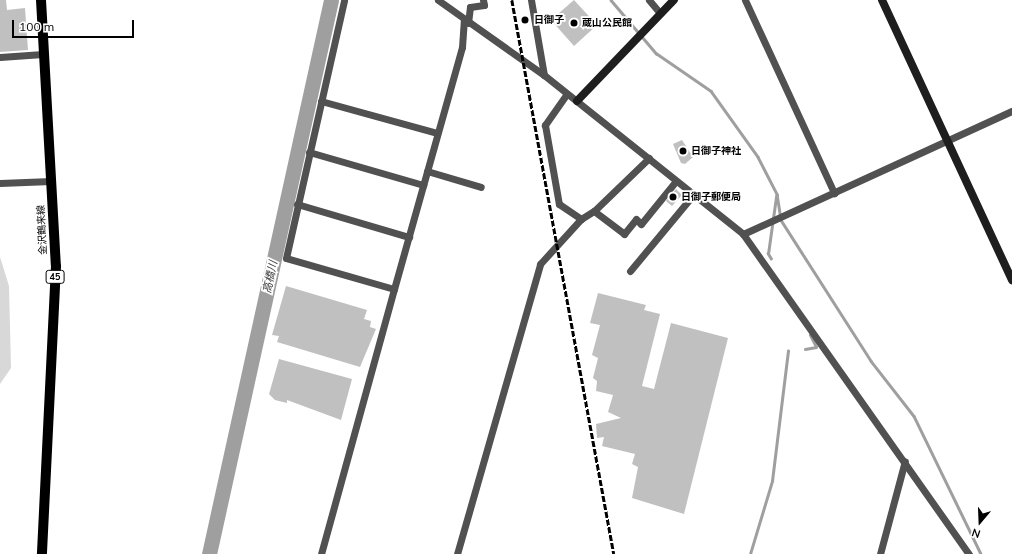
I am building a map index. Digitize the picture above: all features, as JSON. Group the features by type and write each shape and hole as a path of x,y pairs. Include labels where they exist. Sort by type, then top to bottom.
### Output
{"main road":[{"name":"金沢鶴来線","path":"41,0 56,266 42,554"}],"street":[{"path":"344,0 286,258 394,289"},
{"path":"438,0 544,75 743,234 969,554"},
{"path":"321,554 462,47 470,7 484,5 483,0"},
{"path":"532,0 544,75"},
{"path":"649,0 660,13"},
{"path":"576,101 674,0"},
{"path":"746,0 834,193"},
{"path":"882,0 1012,280"},
{"path":"0,57 43,54"},
{"path":"566,94 545,125 559,204 581,219"},
{"path":"321,101 437,133"},
{"path":"743,234 1012,111"},
{"path":"309,152 423,185"},
{"path":"457,554 540,264 581,219 594,211 649,158"},
{"path":"427,171 481,188"},
{"path":"0,183 51,181"},
{"path":"594,211 624,234 636,219 641,224 676,181"},
{"path":"630,270 693,195"},
{"path":"297,204 409,237"},
{"path":"880,554 904,461"}],"shaded area":[{"path":"0,257 9,286 11,368 0,384"}],"building":[{"path":"0,0 6,0 7,10 25,8 28,50 0,52"},
{"name":"蔵山公民館","path":"574,0 597,25 574,46 551,20"},
{"name":"日御子神社","path":"682,140 693,157 685,164 681,163 673,144"},
{"path":"676,189 682,195 672,206 666,201"},
{"path":"286,286 367,310 364,319 371,321 370,327 376,329 360,367 277,342 279,336 272,335"},
{"path":"598,293 646,305 644,310 660,314 642,386 654,389 671,323 728,338 684,514 632,498 638,467 632,464 635,454 602,446 604,437 597,438 596,424 621,418 608,412 613,395 596,391 597,381 593,378 598,358 592,355 600,325 590,323"},
{"path":"279,359 352,379 341,420 287,400 287,403 275,400 269,394"}],"waterway":[{"name":"高橋川","path":"209,554 331,0"},
{"path":"611,0 656,53 711,91 758,157 777,194 781,220 871,361 914,416 981,554"},
{"path":"771,259 768,254 776,197"},
{"path":"805,349 816,347 810,335"},
{"path":"750,554 772,481 788,351"}],"railway":[{"path":"512,0 614,554"}],"place":[{"name":"日御子","path":"525,20"},
{"name":"蔵山公民館","path":"574,23"},
{"name":"日御子神社","path":"683,151"},
{"name":"日御子郵便局","path":"673,197"}]}
